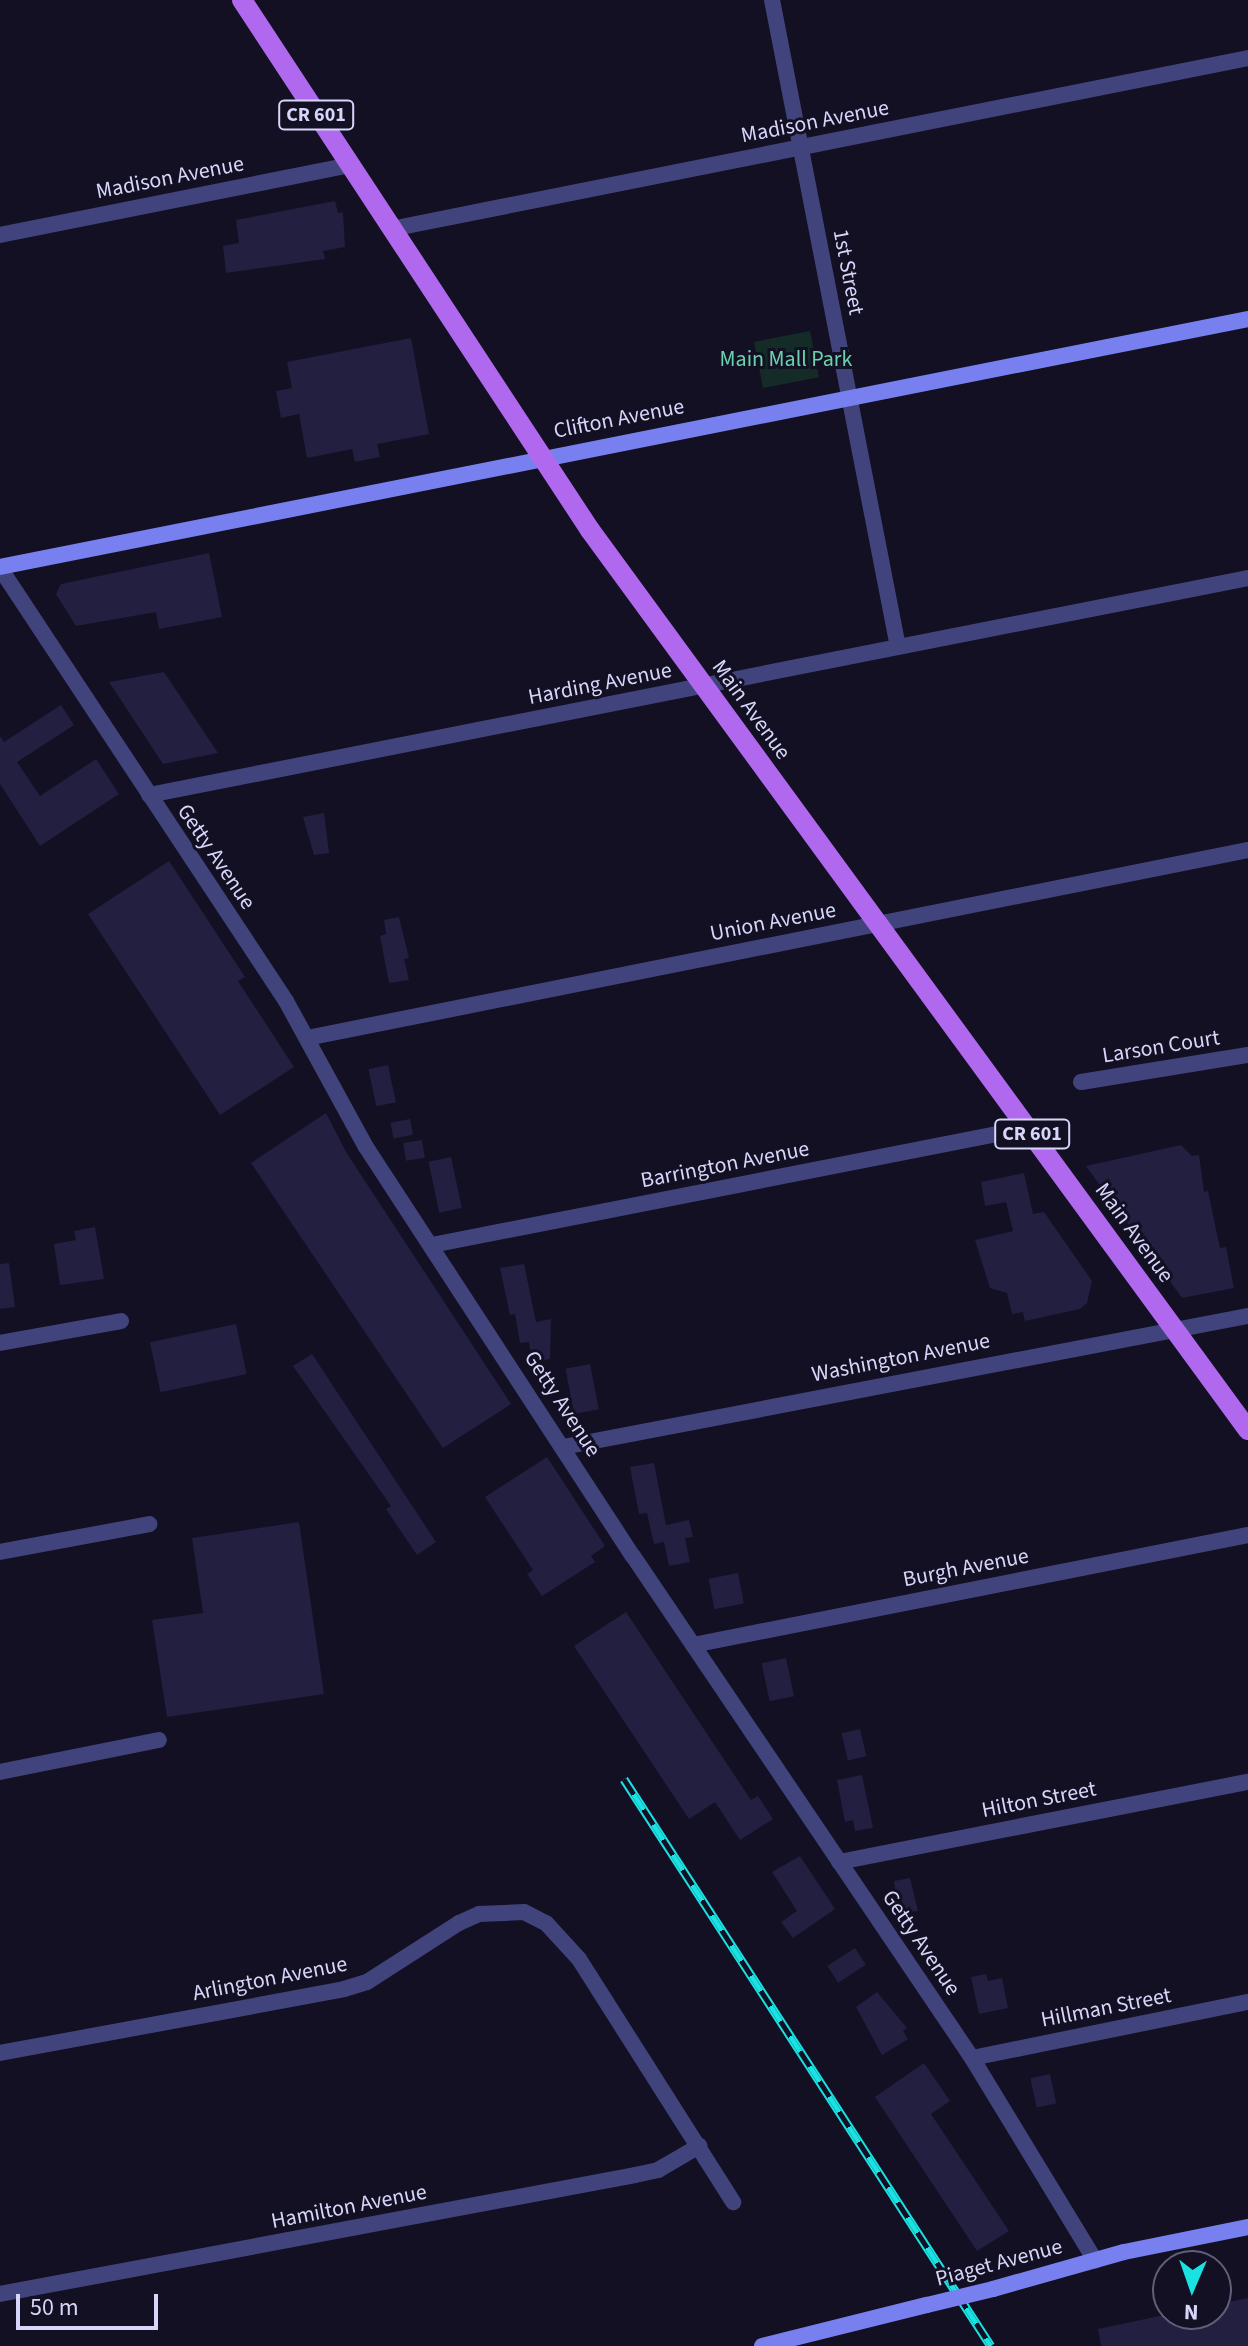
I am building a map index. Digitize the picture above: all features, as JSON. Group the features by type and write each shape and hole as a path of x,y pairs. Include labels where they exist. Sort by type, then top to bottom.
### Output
{"main road":[{"name":"Main Avenue","path":"242,0 540,457 1248,1430"},
{"name":"Clifton Avenue","path":"0,567 540,457 1248,319"},
{"name":"Piaget Avenue","path":"762,2346 993,2289 1095,2260 1248,2227"}],"street":[{"name":"1st Street","path":"772,0 898,647"},
{"name":"Madison Avenue","path":"391,229 1248,58"},
{"name":"Madison Avenue","path":"0,235 349,165"},
{"name":"Getty Avenue","path":"0,567 307,1038 338,1101 563,1447 972,2058 1095,2260"},
{"name":"Harding Avenue","path":"149,795 1248,578"},
{"name":"Union Avenue","path":"307,1038 1248,850"},
{"name":"Larson Court","path":"1081,1082 1248,1055"},
{"name":"Barrington Avenue","path":"432,1245 1028,1128"},
{"name":"Washington Avenue","path":"563,1447 1248,1316"},
{"path":"0,1343 121,1321"},
{"path":"0,1552 149,1524"},
{"name":"Burgh Avenue","path":"693,1645 1248,1535"},
{"path":"0,1772 159,1740"},
{"name":"Hilton Street","path":"839,1862 1248,1782"},
{"name":"Arlington Avenue","path":"0,2053 344,1989 367,1982 459,1923 479,1914 524,1912 546,1923 579,1959 733,2202"},
{"name":"Hillman Street","path":"972,2058 1248,2002"},
{"name":"Hamilton Avenue","path":"0,2294 635,2175 658,2170 699,2146"}],"green space":[{"name":"Main Mall Park","path":"810,331 819,377 763,388 754,342"}],"building":[{"path":"335,201 338,213 343,212 345,247 323,251 325,259 226,273 223,246 239,243 236,220"},
{"path":"411,338 429,434 377,444 380,457 355,462 352,449 307,458 299,414 281,418 276,391 292,388 287,362"},
{"path":"209,553 222,617 159,629 156,612 76,626 56,594 61,584"},
{"path":"164,672 218,753 163,764 109,682"},
{"path":"61,705 74,725 17,762 40,796 96,759 119,794 40,846 0,784 0,736 4,742"},
{"path":"324,813 329,853 314,855 303,817"},
{"path":"169,861 245,977 238,981 294,1067 220,1115 88,914"},
{"path":"399,917 409,958 404,959 409,980 389,983 380,936 386,934 384,920"},
{"path":"388,1065 396,1102 376,1106 368,1069"},
{"path":"326,1113 346,1152 511,1404 443,1448 251,1163"},
{"path":"410,1119 413,1135 393,1139 390,1123"},
{"path":"422,1140 425,1158 406,1161 403,1143"},
{"path":"1181,1145 1192,1156 1199,1155 1204,1192 1208,1191 1220,1248 1226,1247 1234,1288 1182,1298 1086,1166"},
{"path":"451,1157 462,1208 439,1213 429,1162"},
{"path":"1024,1173 1033,1214 1044,1212 1092,1281 1087,1303 1080,1309 1025,1321 1023,1312 1012,1314 1007,1293 990,1288 975,1240 1013,1231 1006,1202 985,1206 981,1182"},
{"path":"95,1227 104,1279 60,1285 54,1244 76,1240 74,1231"},
{"path":"9,1263 15,1307 0,1309 0,1264"},
{"path":"524,1264 536,1322 551,1319 550,1359 532,1362 529,1342 520,1343 515,1314 510,1315 500,1268"},
{"path":"236,1324 247,1374 161,1392 150,1342"},
{"path":"312,1354 436,1542 417,1555 386,1509 391,1506 293,1366"},
{"path":"590,1364 599,1409 574,1414 565,1369"},
{"path":"547,1457 605,1546 591,1556 595,1562 542,1596 527,1574 533,1570 485,1497"},
{"path":"654,1463 666,1525 689,1520 693,1537 685,1538 690,1562 669,1566 664,1542 654,1544 647,1513 639,1514 630,1467"},
{"path":"299,1522 324,1694 167,1717 152,1620 203,1613 192,1538"},
{"path":"738,1573 744,1603 714,1609 709,1579"},
{"path":"626,1612 751,1800 758,1796 773,1819 740,1840 715,1802 689,1819 574,1646"},
{"path":"786,1658 794,1696 770,1701 762,1663"},
{"path":"860,1729 866,1756 848,1761 841,1733"},
{"path":"862,1775 873,1828 855,1831 853,1820 845,1822 837,1780"},
{"path":"800,1856 835,1909 793,1938 781,1922 797,1911 772,1872"},
{"path":"910,1878 918,1911 898,1914 894,1881"},
{"path":"855,1948 866,1965 838,1983 827,1966"},
{"path":"986,1974 988,1981 1002,1978 1008,2008 979,2014 971,1977"},
{"path":"877,1992 907,2028 903,2031 908,2039 882,2055 856,2007"},
{"path":"924,2063 950,2101 931,2114 1009,2231 977,2251 875,2097"},
{"path":"1050,2074 1056,2103 1037,2108 1030,2078"},
{"path":"1248,2298 1248,2346 1101,2346 1098,2329 1152,2318 1152,2330 1232,2330 1232,2301"}],"railway":[{"path":"624,1779 991,2346"}]}
